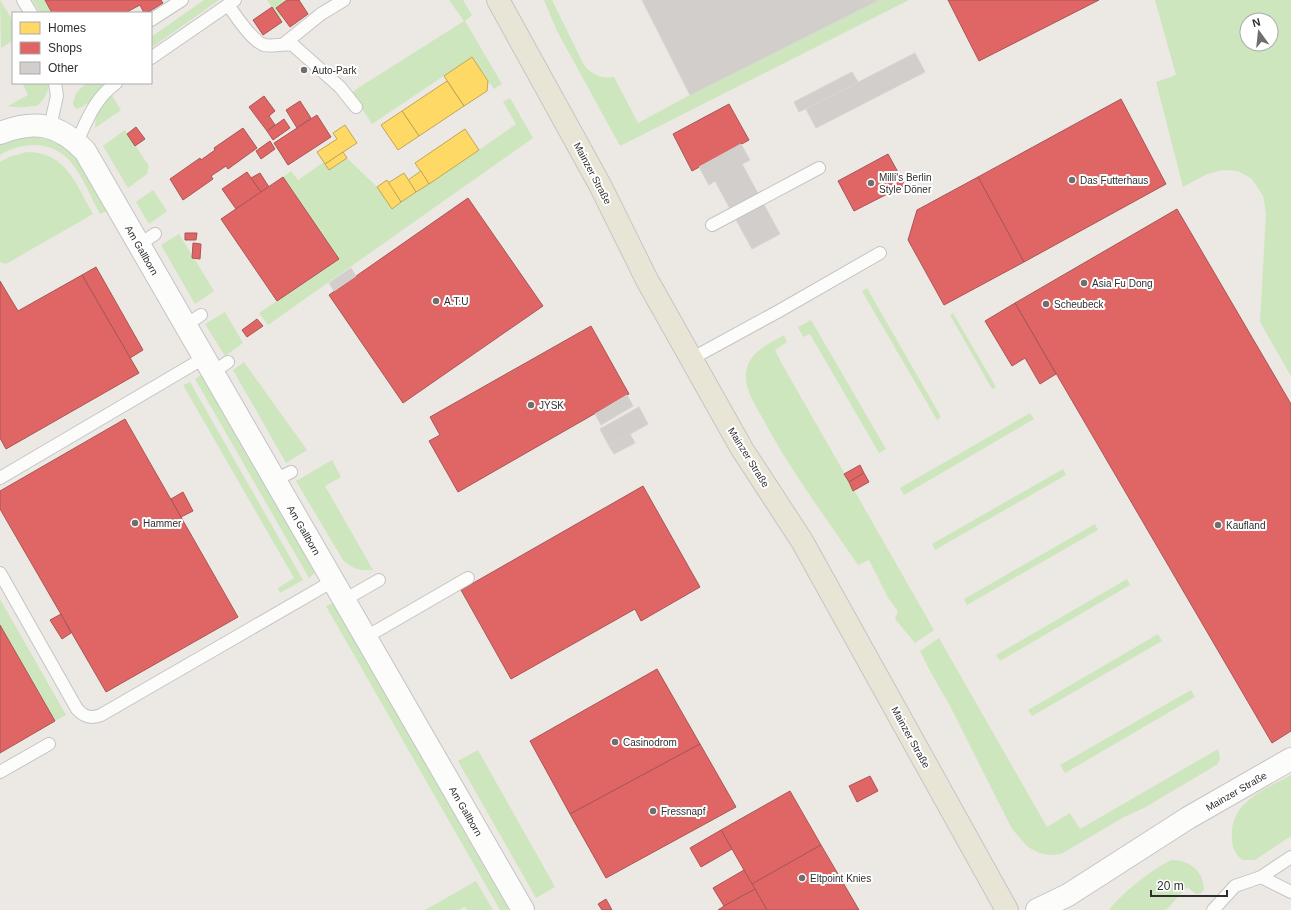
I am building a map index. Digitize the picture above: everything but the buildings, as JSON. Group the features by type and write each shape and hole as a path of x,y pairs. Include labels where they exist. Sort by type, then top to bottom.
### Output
{"main road":[{"name":"Mainzer Straße","path":"498,0 600,185 647,280 742,449 802,541 1007,910"}],"street":[{"path":"0,133 14,127 42,125 66,134 81,146"},
{"name":"Am Gallborn","path":"81,146 147,239 193,320 215,364 283,476 344,600 523,910"},
{"name":"Mainzer Straße","path":"1037,910 1068,894 1188,818 1291,759"}],"lane":[{"path":"23,0 30,12"},
{"path":"152,19 182,0"},
{"path":"285,44 320,14 344,0"},
{"path":"152,57 232,3 256,40 264,45 293,45 326,73 340,87 356,107"},
{"path":"50,127 57,96 55,84"},
{"path":"57,96 65,84"},
{"path":"81,146 94,106 107,89 114,84"},
{"path":"712,225 820,168"},
{"path":"692,358 779,311 880,253"},
{"path":"0,478 215,364"},
{"path":"0,573 77,709 87,717 94,718 334,581"},
{"path":"366,637 468,578"},
{"path":"344,600 379,580"},
{"path":"0,772 49,744"},
{"path":"1213,910 1235,886 1260,877 1291,857"},
{"path":"1260,877 1291,892"}],"green space":[{"path":"0,0 12,19 12,42 1,48"},
{"path":"32,0 45,0 51,12 39,12"},
{"path":"204,0 219,0 152,47 152,36"},
{"path":"267,0 287,0 277,8 282,16 280,18"},
{"path":"449,0 463,0 472,15 465,21 502,84 494,89 472,57 372,124 355,98 353,92 464,21"},
{"path":"544,0 552,0 584,65 597,76 614,77 638,123 690,95 879,0 909,0 620,146 557,31"},
{"path":"1155,0 1291,0 1291,376 1260,322 1266,213 1263,196 1252,179 1238,171 1222,170 1207,174 1183,187 1156,82 1176,75"},
{"path":"22,84 49,84 45,96 37,106 8,106 28,95"},
{"path":"85,84 103,84 86,105 77,109 74,107 73,102 76,93"},
{"path":"111,94 121,110 95,128 99,110"},
{"path":"510,98 533,138 268,325 259,313 338,259 283,177 291,171 298,180 324,162 329,170 347,158 377,187 392,208 516,124 503,102"},
{"path":"125,130 149,166 147,174 128,188 103,146"},
{"path":"35,137 58,143 71,153 88,176 107,211 100,214 74,166 69,160 53,149 36,145 17,147 0,155 0,145 18,139"},
{"path":"27,152 40,153 51,157 61,164 75,181 93,214 6,264 0,262 0,162 9,157"},
{"path":"153,190 167,211 149,224 136,202"},
{"path":"179,234 214,291 195,304 161,245"},
{"path":"867,288 941,417 937,420 862,291"},
{"path":"225,312 243,343 225,356 205,324"},
{"path":"953,313 996,387 992,389 950,315"},
{"path":"811,320 886,449 879,453 810,334 803,337 798,327"},
{"path":"784,335 787,342 775,350 782,364 934,630 915,643 895,619 898,611 888,598 869,560 858,565 796,474 751,397 746,381 747,368 750,361 759,350"},
{"path":"244,362 307,450 286,463 233,370"},
{"path":"201,375 315,573 309,578 195,379"},
{"path":"190,382 303,580 280,593 278,588 294,578 183,385"},
{"path":"1030,413 1034,419 904,495 900,488"},
{"path":"332,460 341,477 325,486 373,570 356,569 343,560 296,481"},
{"path":"1063,469 1066,475 935,550 932,544"},
{"path":"1095,524 1098,530 967,605 964,599"},
{"path":"1127,579 1130,585 1000,661 996,655"},
{"path":"0,599 66,715 55,721 0,625"},
{"path":"333,603 509,910 500,910 326,606"},
{"path":"1158,634 1162,641 1032,716 1028,710"},
{"path":"939,638 1047,827 1070,813 1080,829 1218,749 1220,758 1218,764 1144,808 1124,817 1061,854 1050,855 1039,853 1028,847 1012,829 949,704 920,651"},
{"path":"1191,690 1195,697 1065,773 1060,765"},
{"path":"478,750 555,887 536,898 458,761"},
{"path":"1291,775 1291,836 1255,860 1243,860 1236,854 1232,842 1233,826 1236,816 1242,806 1250,799"},
{"path":"1172,860 1185,862 1195,868 1202,878 1204,890 1201,893 1196,894 1187,887 1166,910 1109,910 1121,896 1138,882"},
{"path":"476,881 493,910 467,910 465,907 459,910 425,910"}],"place":[{"name":"Auto-Park","path":"304,70"},
{"name":"Das Futterhaus","path":"1072,180"},
{"name":"Milli's Berlin Style Döner","path":"871,183"},
{"name":"Asia Fu Dong","path":"1084,283"},
{"name":"A.T.U","path":"436,301"},
{"name":"Scheubeck","path":"1046,304"},
{"name":"JYSK","path":"531,405"},
{"name":"Hammer","path":"135,523"},
{"name":"Kaufland","path":"1218,525"},
{"name":"Casinodrom","path":"615,742"},
{"name":"Fressnapf","path":"653,811"},
{"name":"Eltpoint Knies","path":"802,878"}]}
